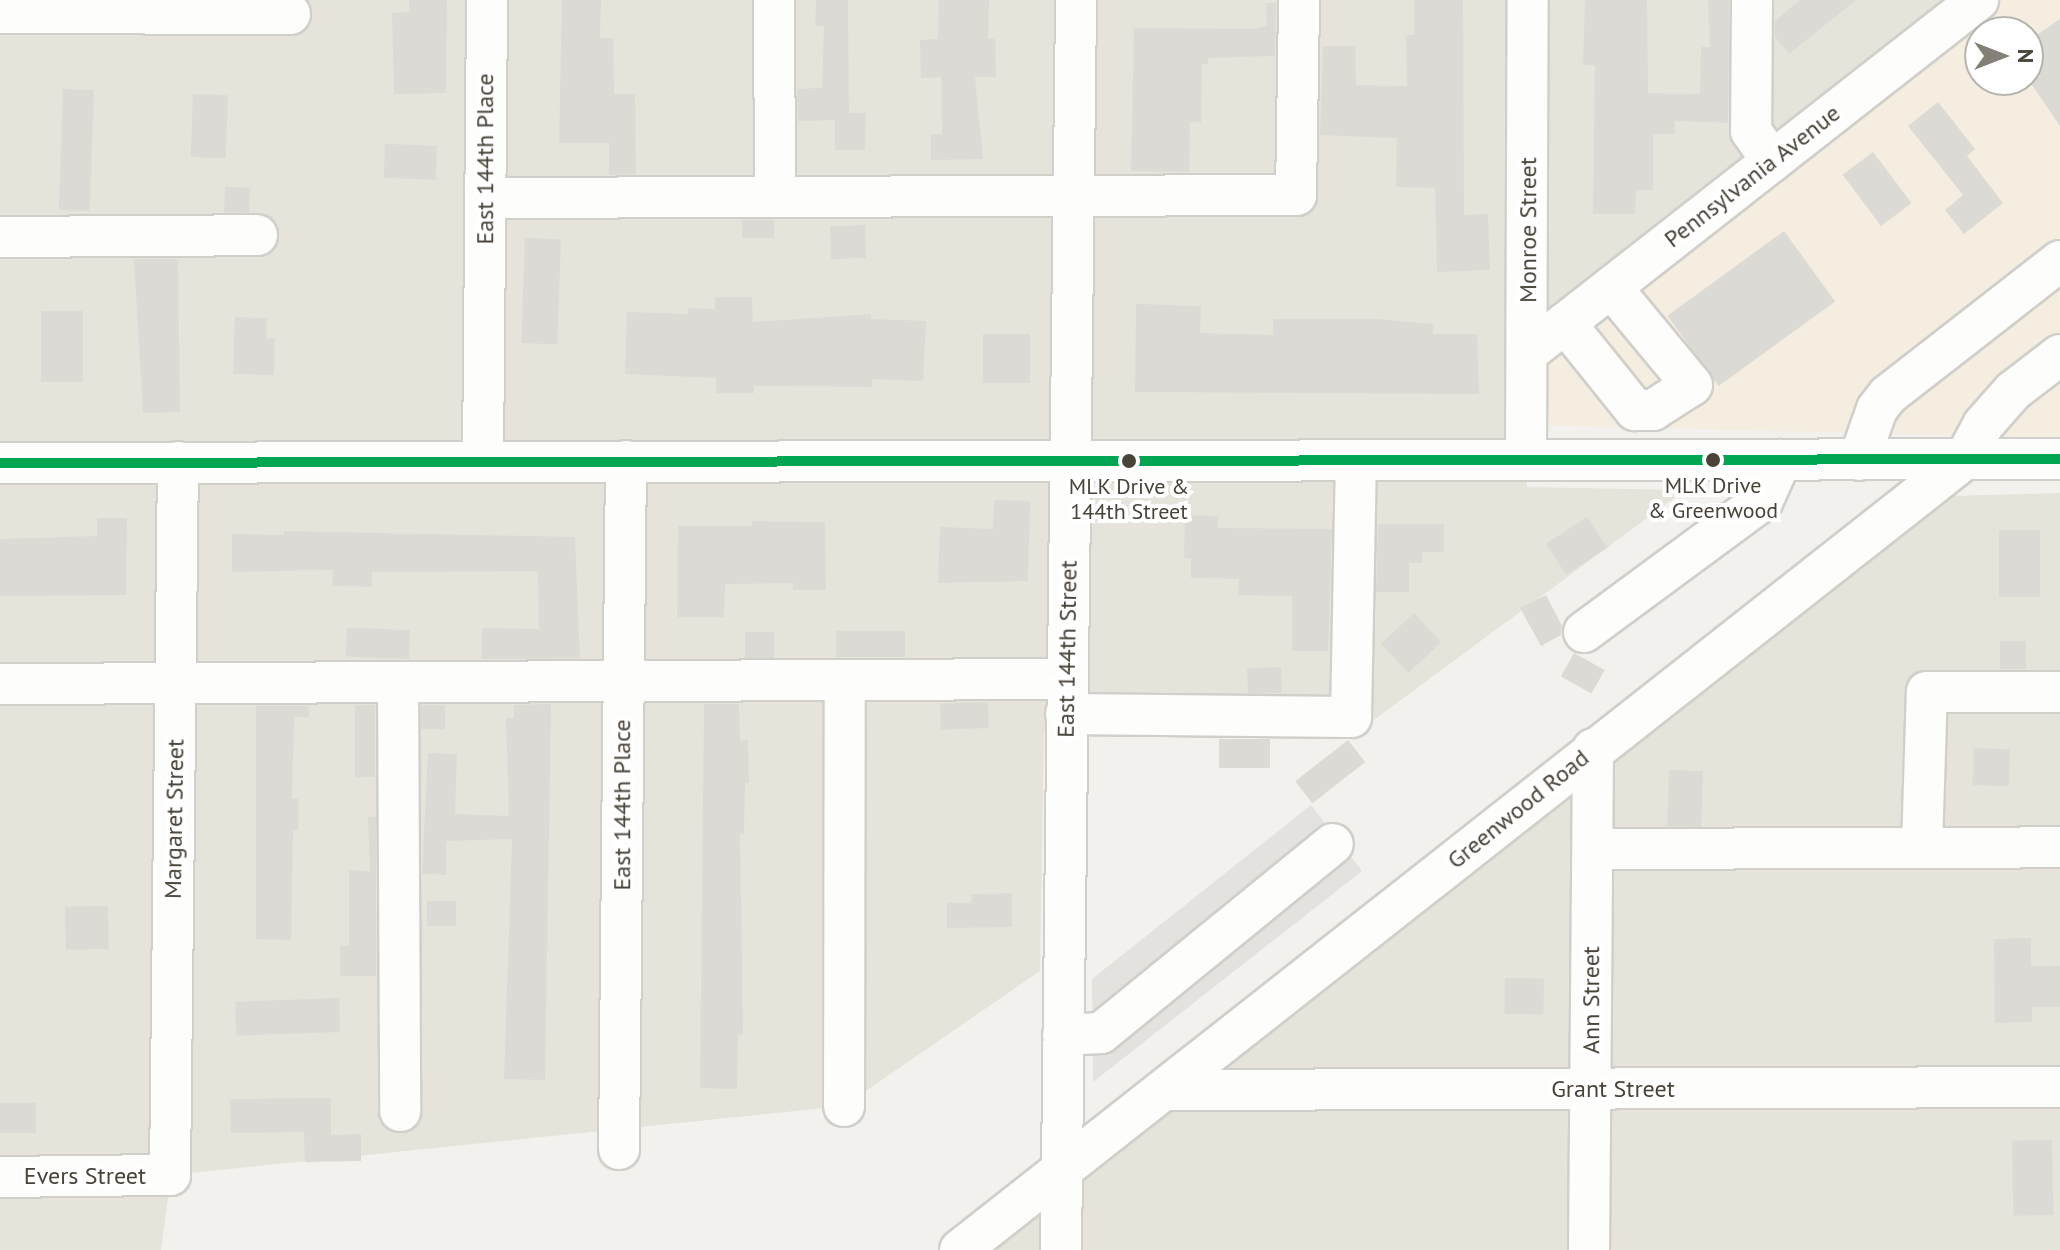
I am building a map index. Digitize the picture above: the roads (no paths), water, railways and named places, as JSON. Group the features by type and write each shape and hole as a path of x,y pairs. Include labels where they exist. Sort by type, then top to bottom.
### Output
{"street":[{"name":"East 144th Place","path":"483,462 487,0"},
{"path":"774,0 775,197"},
{"name":"East 144th Street","path":"1061,1250 1076,0"},
{"path":"485,198 1296,195 1299,0"},
{"name":"Monroe Street","path":"1526,460 1528,0"},
{"path":"1752,0 1751,131 1772,161"},
{"name":"Pennsylvania Avenue","path":"1527,353 1978,0"},
{"path":"0,13 290,14"},
{"path":"0,237 257,235"},
{"path":"1859,460 1877,409 1904,383 2060,261"},
{"path":"1565,323 1635,410 1653,410 1692,385 1611,287"},
{"name":"Greenwood Road","path":"960,1250 1965,459 1983,425 2013,391 2060,355"},
{"path":"0,463 2060,459"},
{"path":"0,684 845,680 1351,717 1356,460"},
{"path":"1584,632 1763,500 1781,460"},
{"name":"East 144th Place","path":"619,1149 626,461"},
{"name":"Margaret Street","path":"170,1175 178,462"},
{"path":"844,1106 845,680"},
{"path":"398,682 400,1111"},
{"path":"1922,847 1927,692 2060,692"},
{"name":"Ann Street","path":"1589,1250 1593,749"},
{"path":"1063,1035 1101,1033 1333,844"},
{"path":"1593,849 2060,847"},
{"name":"Grant Street","path":"1166,1090 2060,1087"},
{"name":"Evers Street","path":"0,1177 170,1175"}],"place":[{"name":"MLK Drive & Greenwood","path":"1713,460"},
{"name":"MLK Drive & 144th Street","path":"1129,461"}]}
